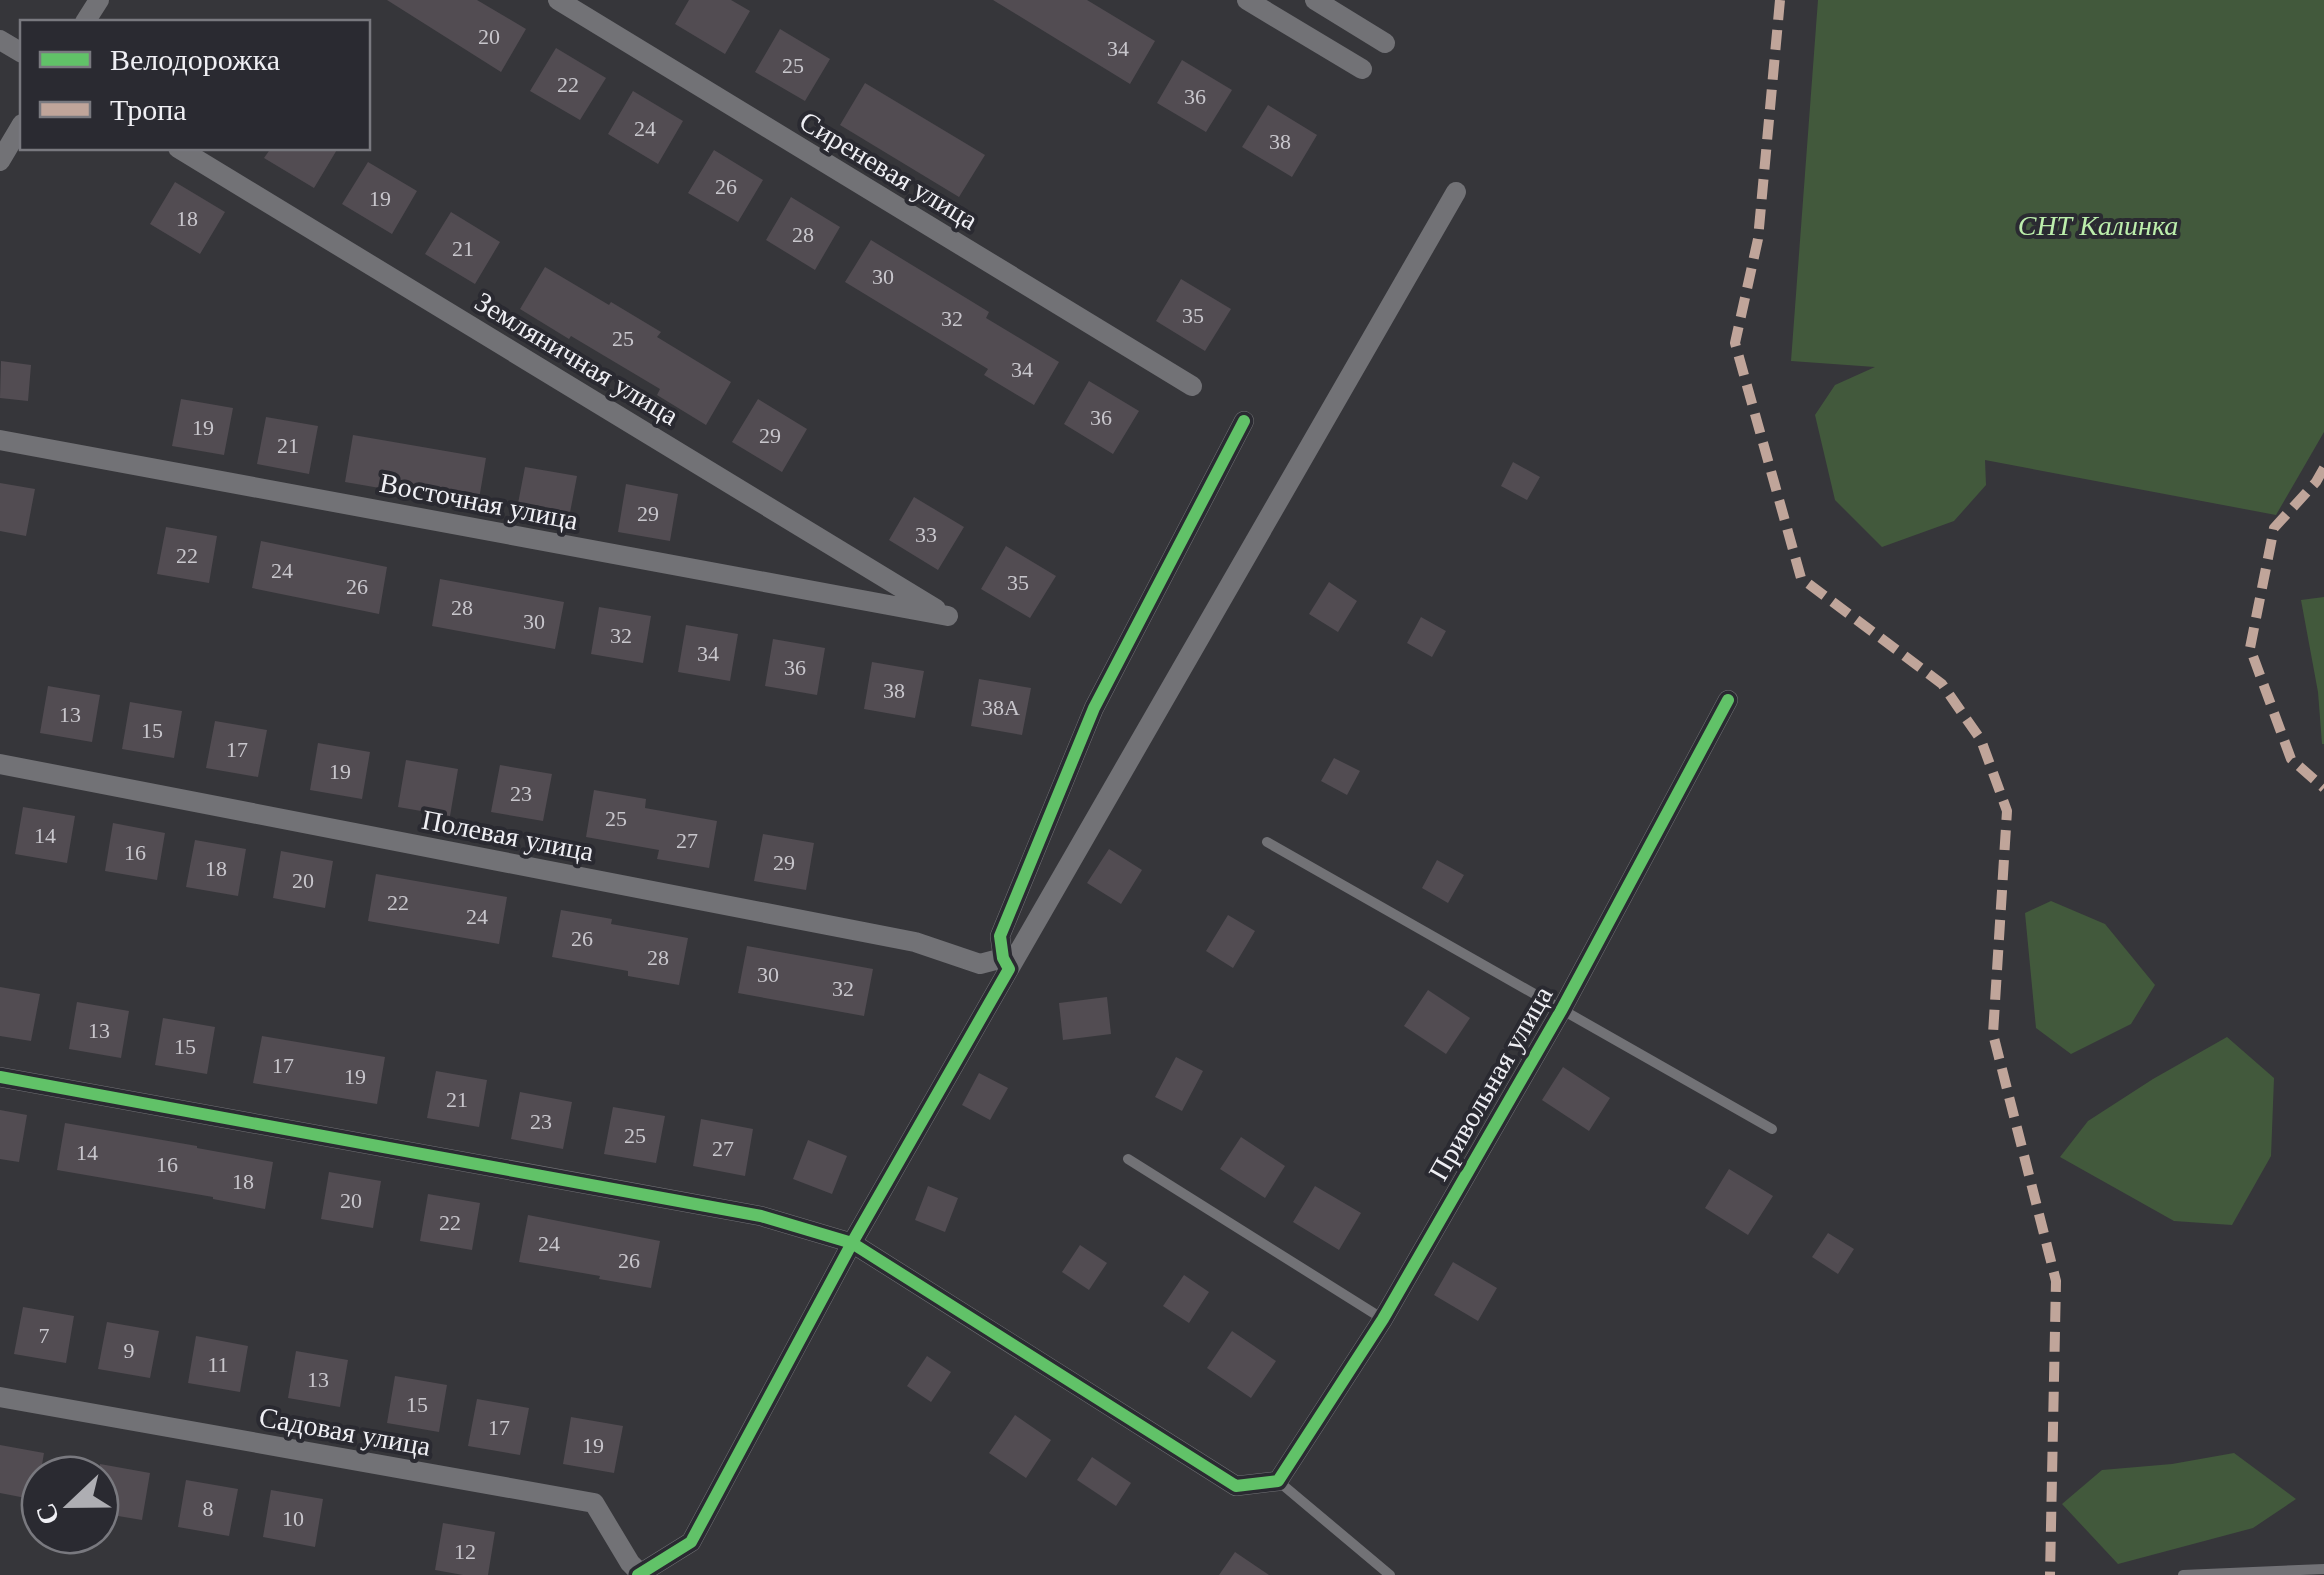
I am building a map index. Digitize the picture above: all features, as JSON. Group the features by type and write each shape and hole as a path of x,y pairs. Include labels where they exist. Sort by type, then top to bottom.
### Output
{"street":[{"name":"Сиреневая улица","path":"558,0 1192,386"},
{"path":"1248,0 1362,70"},
{"path":"1315,0 1385,43"},
{"path":"0,160 20,127"},
{"name":"Земляничная улица","path":"181,150 948,616"},
{"path":"640,1575 691,1542 1006,964 1456,192"},
{"path":"1006,964 1000,936 1094,708 1244,421"},
{"name":"Восточная улица","path":"0,440 948,616"},
{"name":"Привольная улица","path":"1278,1482 1383,1319 1562,1010 1728,700"},
{"name":"Полевая улица","path":"0,764 915,942 980,964 1006,964"},
{"path":"0,1077 761,1216 852,1243 1236,1486 1278,1482"},
{"name":"Садовая улица","path":"0,1397 594,1504 640,1575"}],"lane":[{"path":"1267,842 1772,1128"},
{"path":"1128,1159 1383,1319"},
{"path":"1278,1482 1390,1575"},
{"path":"2182,1575 2324,1569"}],"green space":[{"name":"СНТ Калинка","path":"1818,0 2324,0 2324,432 2276,515 1985,460 1986,485 1954,521 1882,547 1835,500 1815,415 1835,385 1875,367 1791,361"},
{"path":"2324,597 2322,744 2318,692 2301,600"},
{"path":"2051,901 2105,924 2155,985 2131,1024 2071,1054 2036,1028 2025,913"},
{"path":"2227,1037 2274,1078 2271,1156 2232,1225 2174,1221 2060,1157 2088,1121"},
{"path":"2234,1453 2296,1499 2253,1528 2118,1564 2062,1504 2102,1470"}],"building":[{"path":"387,0 477,0 526,29 501,72"},
{"path":"689,0 731,0 750,11 725,54 675,24"},
{"path":"993,0 1087,0 1155,41 1130,84"},
{"path":"780,29 830,59 805,101 755,72"},
{"path":"556,48 606,78 580,120 530,91"},
{"path":"1182,60 1232,90 1206,132 1157,103"},
{"path":"865,83 985,155 959,197 840,125"},
{"path":"633,91 683,121 658,164 608,134"},
{"path":"1268,105 1317,135 1292,177 1242,147"},
{"path":"270,150 337,150 314,188 264,158"},
{"path":"714,150 763,180 738,222 688,193"},
{"path":"368,162 417,191 392,234 342,204"},
{"path":"175,182 225,212 200,254 150,224"},
{"path":"791,197 840,227 815,270 766,240"},
{"path":"451,212 500,242 475,284 425,254"},
{"path":"871,240 989,312 986,318 1059,362 1034,405 984,375 988,369 845,282"},
{"path":"545,267 661,332 657,337 731,382 706,425 657,395 660,389 520,309"},
{"path":"1181,279 1231,309 1205,351 1156,321"},
{"path":"1,361 31,365 28,401 0,398"},
{"path":"1089,381 1139,411 1113,454 1064,424"},
{"path":"181,399 233,408 224,455 172,446"},
{"path":"758,399 807,429 782,472 732,442"},
{"path":"266,417 318,426 309,474 257,464"},
{"path":"353,435 486,458 478,505 345,482"},
{"path":"1513,462 1540,477 1527,500 1501,486"},
{"path":"525,467 577,476 568,523 516,514"},
{"path":"0,483 35,489 26,536 0,531"},
{"path":"626,484 678,494 670,541 618,532"},
{"path":"914,497 964,527 938,570 889,540"},
{"path":"166,527 217,536 209,583 157,574"},
{"path":"261,541 387,567 379,614 252,588"},
{"path":"1006,546 1056,576 1030,618 981,589"},
{"path":"440,579 564,602 555,649 432,626"},
{"path":"1329,582 1357,601 1338,632 1309,614"},
{"path":"599,607 651,616 643,663 591,654"},
{"path":"1421,617 1446,631 1432,657 1407,643"},
{"path":"686,625 738,634 730,681 678,672"},
{"path":"773,639 825,648 817,695 765,686"},
{"path":"872,662 924,671 915,718 864,709"},
{"path":"979,679 1031,688 1022,735 971,726"},
{"path":"48,686 100,695 92,742 40,733"},
{"path":"130,702 182,711 174,758 122,749"},
{"path":"215,721 267,730 258,777 206,768"},
{"path":"318,743 370,752 362,799 310,790"},
{"path":"1334,758 1360,771 1347,795 1321,781"},
{"path":"406,760 458,769 450,816 398,807"},
{"path":"500,765 552,774 543,821 491,812"},
{"path":"594,790 646,799 645,808 717,821 709,868 657,859 659,850 586,837"},
{"path":"23,807 75,816 67,863 15,854"},
{"path":"113,823 165,833 157,880 105,871"},
{"path":"763,834 814,843 806,890 754,881"},
{"path":"195,840 246,849 238,896 186,887"},
{"path":"1109,849 1142,870 1121,904 1087,883"},
{"path":"281,851 333,861 325,908 273,898"},
{"path":"1437,860 1464,875 1448,903 1422,888"},
{"path":"376,874 507,897 499,944 368,921"},
{"path":"561,910 688,938 679,985 552,957"},
{"path":"1228,915 1255,931 1233,968 1206,951"},
{"path":"747,946 873,969 864,1016 738,993"},
{"path":"0,987 40,994 31,1041 0,1036"},
{"path":"1428,990 1470,1018 1446,1054 1404,1026"},
{"path":"1107,997 1111,1034 1063,1040 1059,1003"},
{"path":"77,1002 129,1011 121,1058 69,1049"},
{"path":"163,1018 215,1027 207,1074 155,1065"},
{"path":"262,1036 385,1057 377,1104 253,1083"},
{"path":"1176,1057 1203,1071 1182,1111 1155,1097"},
{"path":"1563,1067 1610,1098 1589,1131 1542,1100"},
{"path":"436,1071 487,1080 479,1127 427,1118"},
{"path":"979,1073 1008,1088 990,1120 962,1105"},
{"path":"520,1092 572,1102 563,1149 511,1139"},
{"path":"613,1107 665,1116 656,1163 604,1154"},
{"path":"0,1110 27,1115 19,1162 0,1159"},
{"path":"701,1119 753,1129 745,1176 693,1166"},
{"path":"65,1123 273,1162 265,1209 57,1170"},
{"path":"1241,1137 1285,1166 1265,1198 1220,1169"},
{"path":"808,1140 847,1156 832,1194 793,1179"},
{"path":"1729,1169 1773,1196 1748,1235 1705,1208"},
{"path":"329,1172 381,1181 373,1228 321,1219"},
{"path":"928,1186 958,1198 945,1232 915,1220"},
{"path":"1315,1186 1361,1213 1339,1250 1293,1222"},
{"path":"428,1194 480,1203 472,1250 420,1241"},
{"path":"528,1215 660,1241 651,1288 519,1262"},
{"path":"1828,1233 1854,1249 1838,1274 1812,1257"},
{"path":"1080,1245 1107,1263 1089,1290 1062,1272"},
{"path":"1453,1262 1497,1288 1478,1321 1434,1295"},
{"path":"1184,1275 1209,1292 1189,1323 1163,1306"},
{"path":"23,1307 74,1316 66,1363 14,1354"},
{"path":"107,1322 159,1331 150,1378 98,1369"},
{"path":"1232,1331 1276,1361 1251,1398 1207,1368"},
{"path":"196,1336 248,1346 240,1392 188,1383"},
{"path":"296,1351 348,1360 340,1407 288,1398"},
{"path":"927,1356 951,1372 931,1402 907,1386"},
{"path":"395,1376 447,1385 439,1432 387,1423"},
{"path":"477,1399 529,1408 520,1455 468,1446"},
{"path":"1015,1415 1051,1440 1026,1478 989,1453"},
{"path":"571,1417 623,1426 614,1473 563,1464"},
{"path":"0,1445 44,1453 20,1455 20,1497 0,1493"},
{"path":"1092,1457 1131,1483 1116,1506 1077,1480"},
{"path":"120,1468 150,1473 142,1520 120,1516"},
{"path":"186,1480 238,1489 229,1536 178,1527"},
{"path":"271,1490 323,1499 315,1547 263,1537"},
{"path":"443,1523 495,1532 488,1575 435,1570"},
{"path":"1235,1552 1269,1575 1219,1575"}],"marked path":[{"path":"1780,0 1758,239 1735,343 1801,578 1942,684 1981,740 2007,811 1993,1034 2056,1281 2050,1575"},
{"path":"2324,468 2274,528 2250,648 2291,759 2324,788"}],"cycle path":[{"path":"638,1575 691,1542 852,1243 1009,969 1000,936 1094,708 1244,421"},
{"path":"0,1077 761,1216 852,1243 1236,1486 1278,1481 1383,1319 1562,1009 1728,700"}]}
